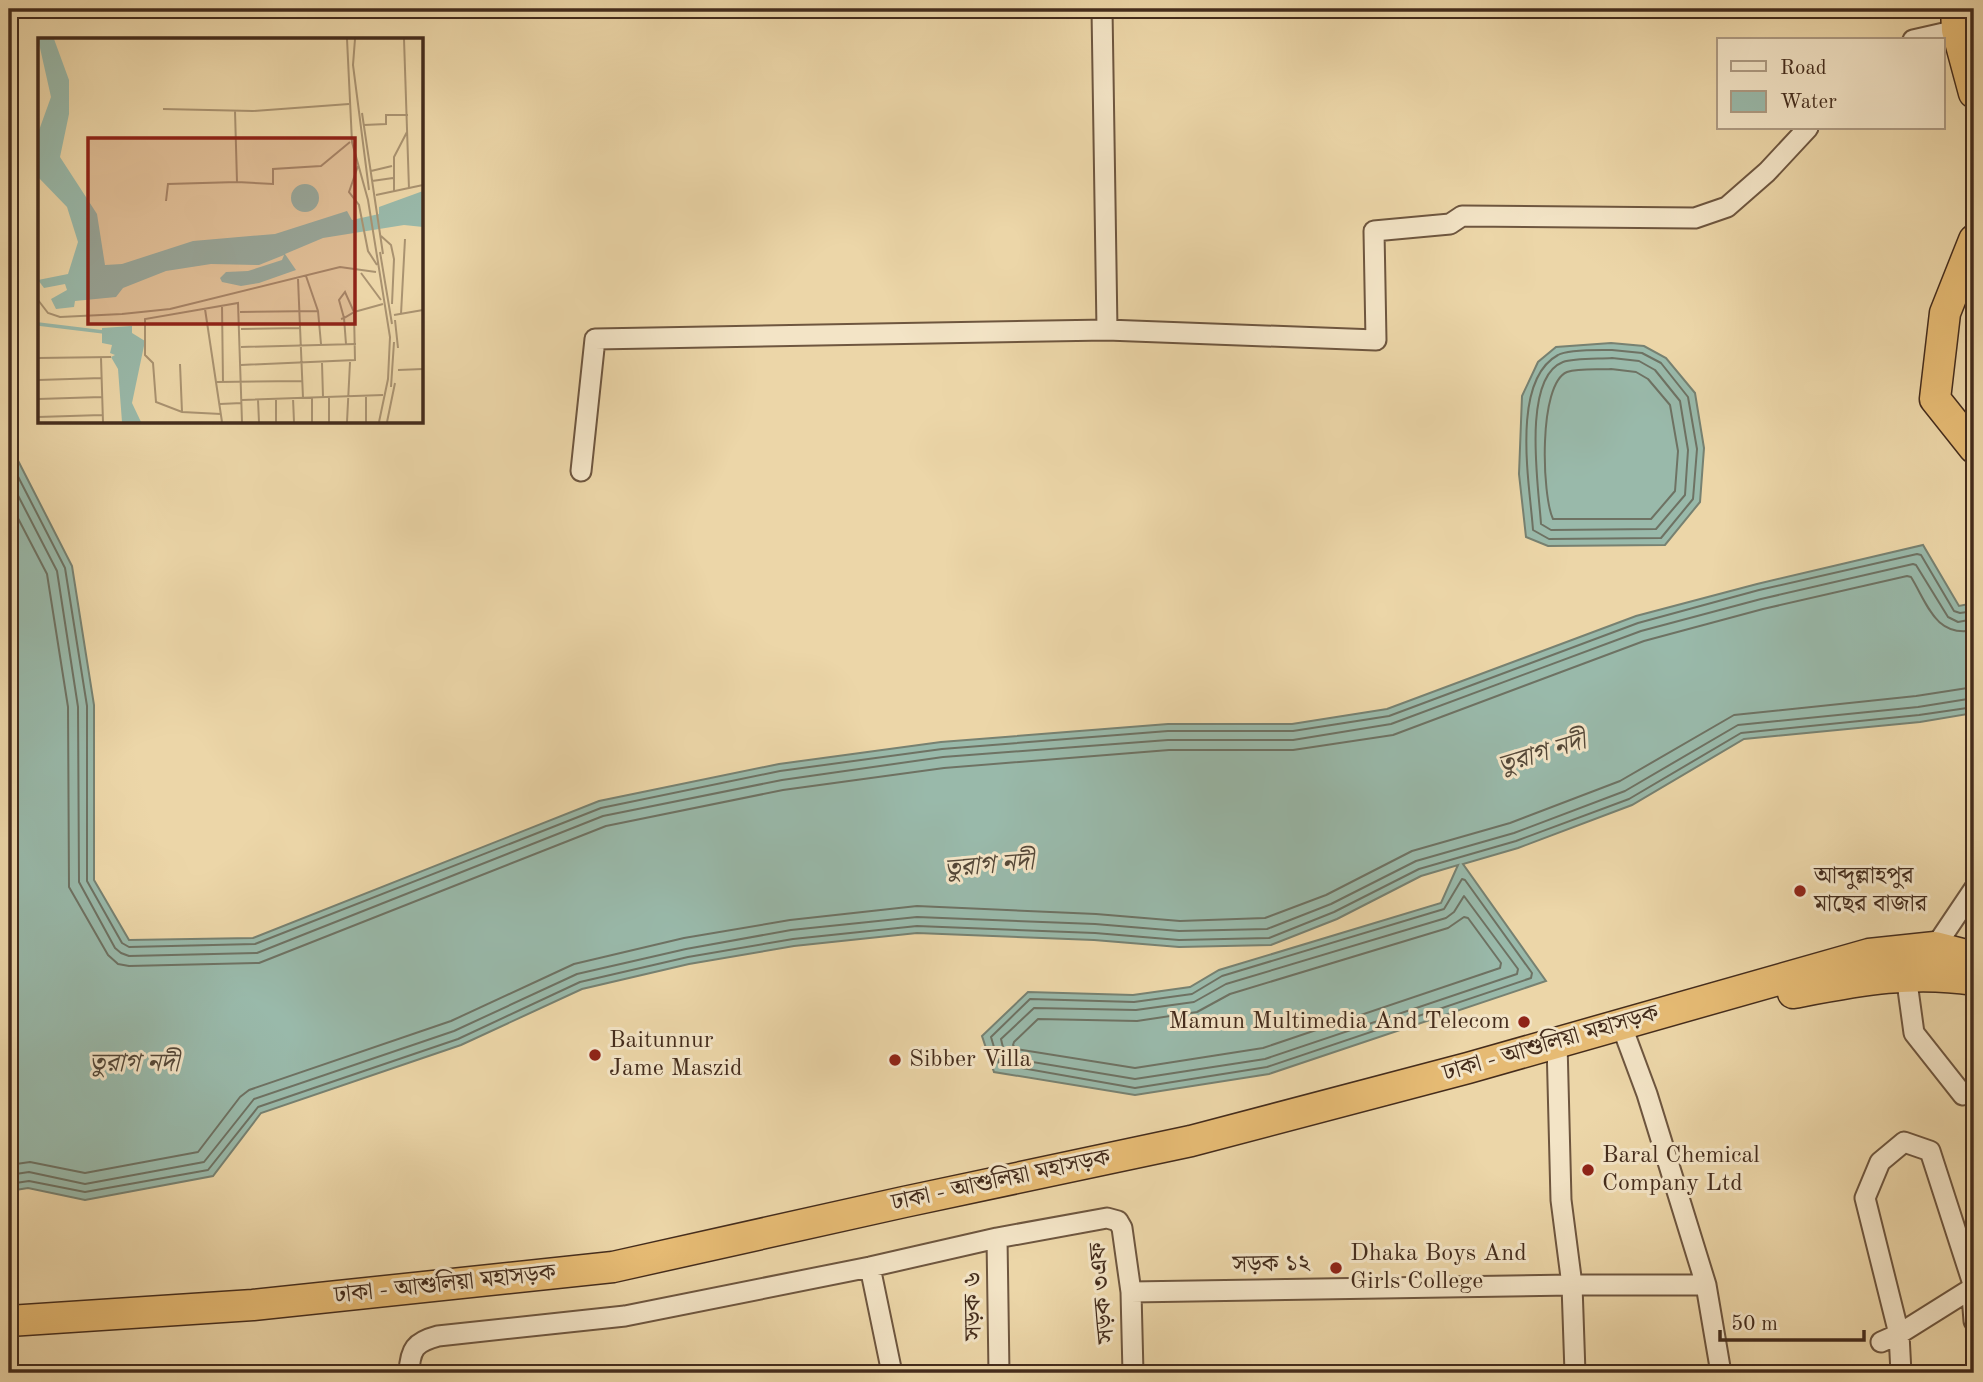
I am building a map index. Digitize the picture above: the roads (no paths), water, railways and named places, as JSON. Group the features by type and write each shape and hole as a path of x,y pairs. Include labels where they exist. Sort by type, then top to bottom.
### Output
{"highway":[{"path":"1956,19 1974,93"},
{"path":"1974,240 1945,313 1936,399 1974,448"},
{"name":"ঢাকা - আশুলিয়া মহাসড়ক","path":"9,1321 253,1305 613,1267 1191,1141 1468,1069 1869,954 1935,947 1974,957"},
{"path":"1621,1024 1849,982 1906,975 1940,975 1974,981"}],"street":[{"path":"1102,9 1107,330"},
{"path":"1917,38 1956,19"},
{"path":"582,471 595,339 1107,330 1376,340 1374,231 1450,224 1462,216 1695,218 1727,207 1768,173 1806,130"},
{"path":"1935,947 1974,889"},
{"path":"1906,975 1914,1033 1963,1095"},
{"path":"1621,1024 1647,1094 1706,1285 1721,1373"},
{"path":"1557,1042 1561,1200 1572,1285 1575,1373"},
{"path":"1901,1373 1890,1338 1866,1198 1880,1162 1904,1142 1930,1151 1974,1287 1974,1321"},
{"name":"সড়ক ৩এফ","path":"997,1238 1107,1218 1118,1221 1122,1228 1131,1292 1133,1373"},
{"path":"409,1373 412,1350 422,1340 438,1336 625,1316 870,1267 997,1238"},
{"name":"সড়ক ৬","path":"997,1238 999,1373"},
{"path":"870,1267 892,1373"},
{"name":"সড়ক ১২","path":"1131,1292 1706,1285"},
{"path":"1890,1338 1974,1287"}],"water":[{"path":"1611,343 1644,346 1666,358 1695,393 1704,448 1700,502 1665,545 1548,546 1526,537 1519,474 1522,396 1538,362 1556,347"},
{"name":"তুরাগ নদী","path":"9,443 72,566 94,705 94,880 129,940 253,938 599,801 779,764 941,742 1168,724 1292,724 1387,709 1636,616 1923,545 1959,606 1974,603 1974,713 1920,722 1744,739 1632,805 1518,848 1463,864 1546,981 1269,1074 1135,1095 994,1072 982,1036 1028,992 1133,995 1190,987 1219,970 1441,903 1458,865 1421,876 1337,919 1271,945 1179,947 1094,940 917,933 794,946 689,964 582,989 461,1045 261,1113 213,1176 85,1200 28,1188 9,1191"}],"place":[{"name":"আব্দুল্লাহপুর মাছের বাজার","path":"1800,891"},
{"name":"Mamun Multimedia And Telecom","path":"1524,1022"},
{"name":"Baitunnur Jame Maszid","path":"595,1055"},
{"name":"Sibber Villa","path":"895,1060"},
{"name":"Baral Chemical Company Ltd","path":"1588,1170"},
{"name":"Dhaka Boys And Girls College","path":"1336,1268"}]}
